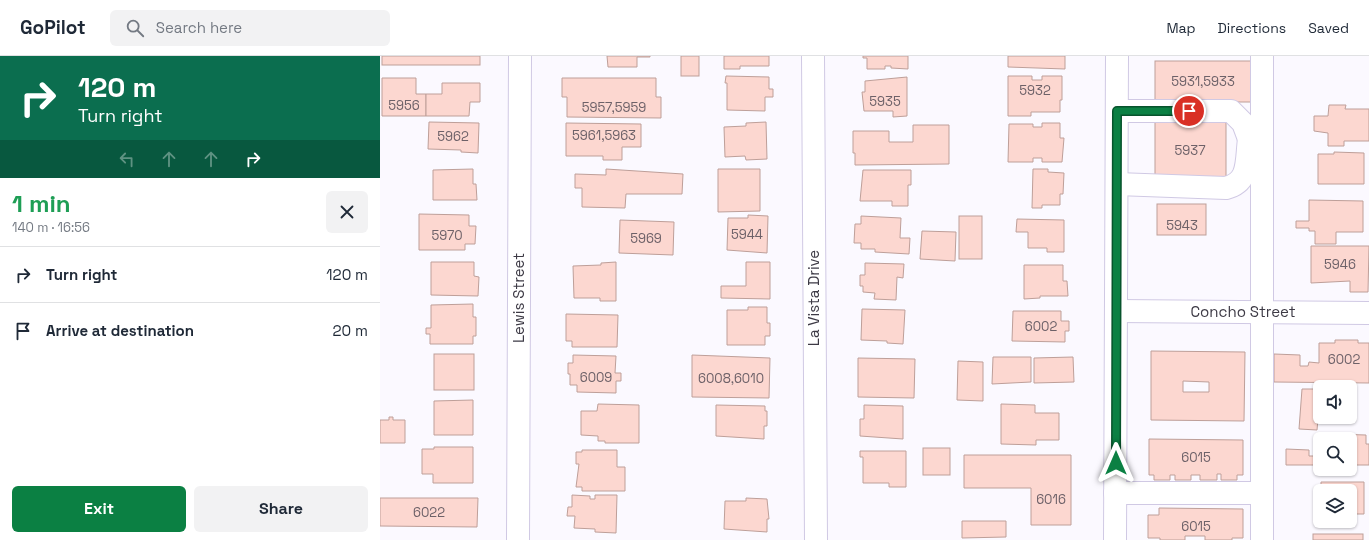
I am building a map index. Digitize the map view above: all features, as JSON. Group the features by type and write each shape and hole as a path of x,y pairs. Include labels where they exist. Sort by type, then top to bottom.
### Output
{"street":[{"name":"Lewis Street","path":"518,540 520,56"},
{"name":"La Vista Drive","path":"813,56 816,540"},
{"path":"1115,540 1117,56"},
{"path":"1262,56 1255,139 1263,312 1262,540"},
{"path":"1117,111 1232,111 1255,139"},
{"path":"1117,184 1226,188 1236,186 1244,177 1255,139"},
{"name":"Concho Street","path":"1117,311 1369,313"},
{"path":"1116,493 1254,493"}],"building":[{"path":"382,56 480,56 480,65 382,65"},
{"path":"607,56 650,57 637,57 637,67 608,67"},
{"path":"681,56 699,56 699,76 681,76"},
{"path":"724,56 769,56 769,66 740,66 740,69 724,69"},
{"path":"863,56 908,56 908,69 891,68 891,66 885,66 885,69 867,69 867,58 863,58"},
{"path":"1008,56 1065,56 1065,69 1008,67"},
{"path":"1155,61 1251,61 1251,102 1155,102"},
{"path":"726,76 769,77 769,89 773,89 773,97 765,97 765,111 727,110 727,83 725,83"},
{"path":"1008,76 1032,76 1032,80 1042,80 1042,76 1062,76 1062,100 1060,100 1060,112 1031,112 1031,116 1008,116"},
{"path":"907,77 907,116 893,117 893,111 864,111 862,92 865,92 865,81"},
{"path":"382,78 416,78 416,94 426,94 426,116 382,116"},
{"path":"562,78 656,78 656,97 661,97 661,118 567,117 567,97 562,97"},
{"path":"442,83 480,83 480,102 470,102 469,116 426,116 426,94 442,94"},
{"path":"1329,105 1346,105 1345,109 1369,109 1369,141 1344,141 1344,146 1328,146 1328,133 1314,131 1314,116 1328,116"},
{"path":"1155,120 1226,120 1226,181 1155,181"},
{"path":"429,122 479,123 478,153 461,152 461,150 428,149"},
{"path":"766,122 767,159 746,160 745,156 725,157 724,127 746,126 746,123"},
{"path":"566,123 641,124 641,147 622,147 622,160 603,160 603,156 566,156"},
{"path":"1042,123 1060,123 1060,138 1064,138 1062,162 1042,162 1042,158 1033,158 1033,162 1008,162 1009,124 1033,124 1033,127 1042,127"},
{"path":"913,125 949,125 949,164 855,165 855,153 853,153 853,131 889,131 889,142 913,142"},
{"path":"1334,152 1364,153 1364,184 1318,184 1318,154 1334,154"},
{"path":"473,169 473,184 476,184 477,200 433,200 433,170"},
{"path":"606,169 683,174 682,194 626,194 625,208 582,207 582,188 575,188 575,174 606,175"},
{"path":"718,169 760,169 760,211 718,212"},
{"path":"1033,169 1048,169 1048,172 1064,173 1063,194 1060,194 1060,205 1042,205 1042,208 1032,208"},
{"path":"863,170 911,170 911,185 908,185 908,206 892,206 892,201 860,201"},
{"path":"1309,200 1363,201 1363,232 1336,232 1336,244 1315,244 1315,231 1309,231 1309,228 1296,228 1296,221 1309,221"},
{"path":"1157,204 1206,204 1206,235 1157,235"},
{"path":"419,214 469,215 469,226 476,226 475,244 465,244 465,250 419,250"},
{"path":"748,215 768,216 767,253 727,250 728,218 748,218"},
{"path":"861,216 901,218 900,238 910,238 909,254 875,252 875,249 861,249 861,243 854,243 855,224 861,224"},
{"path":"959,216 982,216 982,259 959,259"},
{"path":"1017,219 1064,220 1064,252 1047,252 1047,248 1028,248 1028,232 1016,232"},
{"path":"620,220 674,222 673,255 619,253"},
{"path":"922,231 956,232 955,261 920,259"},
{"path":"1311,246 1369,246 1368,292 1350,292 1350,281 1311,283"},
{"path":"431,262 474,262 474,276 479,277 478,296 431,295"},
{"path":"616,262 616,301 600,301 600,298 574,298 573,266 601,265 601,263"},
{"path":"746,262 770,262 770,299 721,298 721,286 746,286"},
{"path":"865,263 904,264 903,278 897,277 896,300 874,299 875,293 863,292 863,286 860,286 860,275 865,275"},
{"path":"1024,265 1063,265 1063,281 1067,281 1068,296 1040,296 1040,298 1024,299"},
{"path":"473,304 473,317 476,317 476,336 473,336 473,344 430,344 430,334 426,334 426,328 431,328 431,305"},
{"path":"748,307 767,307 767,323 770,323 770,336 765,336 765,345 727,345 727,310 748,310"},
{"path":"862,309 905,310 903,344 887,343 887,341 861,340"},
{"path":"1013,311 1061,311 1061,321 1069,321 1069,331 1065,331 1065,342 1012,341"},
{"path":"566,314 618,315 617,347 572,347 572,341 566,341"},
{"path":"1335,340 1358,340 1358,343 1369,343 1369,383 1357,383 1357,380 1313,380 1313,382 1274,382 1274,354 1300,355 1300,366 1308,366 1309,362 1319,363 1319,343 1335,343"},
{"path":"1151,351 1245,352 1244,421 1151,420","holes":["1183,381 1209,382 1209,392 1183,392"]},
{"path":"434,354 474,354 474,390 434,390"},
{"path":"573,355 616,356 615,373 621,373 621,381 616,381 616,393 577,392 577,385 570,385 570,374 568,374 568,363 573,363"},
{"path":"692,355 770,358 769,398 692,397"},
{"path":"993,357 1031,357 1031,382 992,384"},
{"path":"1073,357 1074,382 1034,383 1034,358"},
{"path":"858,358 915,359 914,398 858,397"},
{"path":"958,361 983,362 983,401 957,400"},
{"path":"1302,389 1313,389 1313,424 1318,424 1317,430 1299,429"},
{"path":"473,400 473,435 434,435 434,401"},
{"path":"598,404 639,405 639,443 605,443 605,441 598,441 598,436 581,435 581,411 597,411"},
{"path":"1001,404 1035,405 1035,413 1059,413 1059,440 1036,440 1036,445 1001,444"},
{"path":"716,405 765,406 765,411 767,411 767,426 764,426 764,439 716,436"},
{"path":"864,405 903,406 903,439 860,436 860,419 864,419"},
{"path":"389,417 393,417 393,420 405,420 405,443 380,443 380,420 389,420"},
{"path":"1357,435 1366,435 1366,444 1369,444 1369,465 1357,465"},
{"path":"1149,439 1243,440 1243,475 1237,475 1237,480 1221,480 1221,474 1217,474 1217,480 1200,480 1200,475 1191,475 1191,480 1175,480 1175,475 1170,475 1170,480 1154,480 1154,475 1149,475"},
{"path":"434,447 473,447 473,483 433,483 433,474 422,474 422,449 434,449"},
{"path":"923,448 950,448 950,475 923,475"},
{"path":"1286,449 1309,450 1309,456 1313,456 1313,465 1286,465"},
{"path":"582,450 617,450 617,467 625,467 625,491 582,491 582,487 576,487 579,464 576,464 576,452 582,452"},
{"path":"860,451 906,451 906,487 889,487 889,483 863,483 863,457 860,457"},
{"path":"964,455 1071,455 1071,525 1031,525 1031,488 964,488"},
{"path":"1321,482 1364,482 1364,514 1357,514 1357,484 1321,484"},
{"path":"572,495 590,496 590,499 595,499 595,495 617,495 616,533 595,532 595,529 574,528 575,516 567,516 568,507 572,507"},
{"path":"380,498 478,498 477,527 380,526"},
{"path":"746,498 767,499 769,519 767,519 767,532 724,529 725,501 746,501"},
{"path":"1159,508 1243,509 1243,538 1232,538 1232,540 1205,540 1205,536 1185,536 1185,540 1160,540 1160,538 1148,538 1148,515 1159,515"},
{"path":"962,521 1006,521 1006,537 962,538"},
{"path":"1313,534 1363,534 1363,540 1313,540"}],"route":[{"path":"1116,463 1117,111 1189,111"}]}
